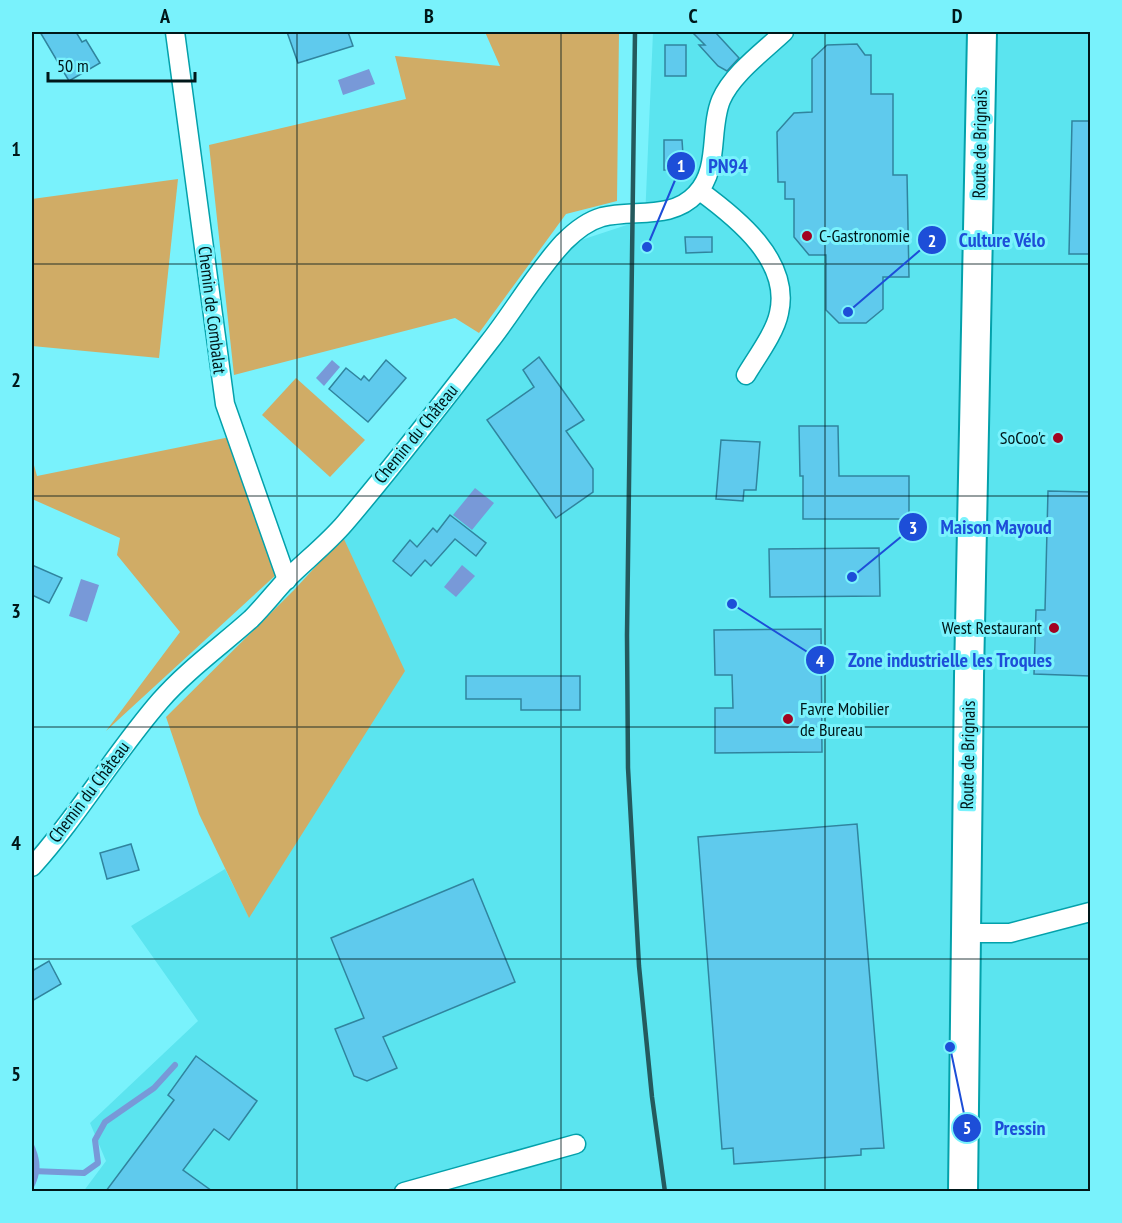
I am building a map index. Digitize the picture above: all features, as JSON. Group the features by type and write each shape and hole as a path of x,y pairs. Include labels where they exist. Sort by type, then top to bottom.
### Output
{"main road":[{"name":"Route de Brignais","path":"963,1191 965,933 982,32"}],"street":[{"name":"Chemin de Combalat","path":"175,32 225,404 286,580"},
{"path":"746,375 779,314 781,288 770,261 754,238 728,212 700,191 708,174 717,113 722,97 734,80 784,32"},
{"name":"Chemin du Château","path":"32,867 161,699 192,668 252,617 286,580 343,526 491,340 565,241 596,219 666,211 688,202 700,191"},
{"path":"965,933 1010,933 1090,912"},
{"path":"404,1191 576,1144"}],"shaded area":[{"path":"485,32 619,32 617,201 566,214 479,333 455,318 234,375 209,145 406,99 395,56 500,66"},
{"path":"653,32 1090,32 1090,1191 83,1192 106,1161 90,1123 198,1021 131,926 225,869 249,917 343,537 575,242 645,219"},
{"path":"369,69 375,84 343,95 338,80"},
{"path":"178,179 159,358 32,346 32,199"},
{"path":"332,360 340,367 324,386 316,378"},
{"path":"296,378 365,440 330,477 262,415"},
{"path":"230,437 278,573 106,731 180,632 117,555 120,538 32,499 32,458 37,476"},
{"path":"475,488 494,503 472,530 453,515"},
{"path":"343,537 405,671 249,918 199,814 166,717 294,590"},
{"path":"462,565 475,576 456,597 444,587"},
{"path":"81,579 99,585 87,622 69,616"},
{"path":"32,1140 40,1166 32,1191"}],"building":[{"path":"40,32 76,32 82,42 86,40 100,63 69,81"},
{"path":"287,32 348,32 353,46 298,63"},
{"path":"692,32 715,32 739,58 727,71 718,66 699,45 705,45"},
{"path":"857,44 865,55 871,55 871,94 893,94 893,175 907,175 909,277 883,277 883,309 866,323 839,323 826,310 826,255 809,255 794,237 794,199 785,199 785,182 778,182 777,132 794,113 812,112 812,59 827,45"},
{"path":"665,45 686,45 686,76 665,76"},
{"path":"1072,121 1090,121 1090,254 1069,254"},
{"path":"664,140 682,140 684,170 664,170"},
{"path":"685,237 712,237 712,252 686,253"},
{"path":"539,357 584,420 566,431 593,469 593,492 556,518 487,420 534,387 523,370"},
{"path":"386,360 406,378 368,422 329,389 346,368 361,380 364,376 369,381"},
{"path":"799,426 838,426 839,476 909,476 909,519 803,519 803,476 800,476"},
{"path":"721,440 760,442 756,490 744,490 743,501 716,499"},
{"path":"1048,491 1090,492 1090,676 1034,674 1036,610 1045,610"},
{"path":"450,515 486,543 476,556 455,539 431,566 425,560 411,576 393,561 410,540 417,547 433,528 437,532"},
{"path":"879,548 880,596 770,597 769,549"},
{"path":"32,565 62,578 49,603 32,595"},
{"path":"821,629 822,752 715,753 715,708 733,708 732,675 715,675 714,630"},
{"path":"466,676 580,676 580,710 521,710 521,699 466,699"},
{"path":"857,824 884,1148 861,1149 861,1155 734,1164 733,1148 722,1149 698,837"},
{"path":"131,844 139,870 107,879 100,853"},
{"path":"473,879 515,982 383,1037 397,1068 367,1081 354,1076 335,1029 364,1018 331,938"},
{"path":"49,961 61,984 32,1001 32,971"},
{"path":"196,1056 257,1101 229,1140 214,1129 183,1170 212,1191 106,1191 174,1100 168,1095"}],"waterway":[{"path":"32,1171 84,1173 98,1163 95,1140 105,1122 154,1088 175,1065"}],"railway":[{"path":"635,32 627,635 628,768 639,966 652,1097 665,1192"}],"place":[{"name":"C-Gastronomie","path":"807,236"},
{"name":"PN94","path":"647,247"},
{"name":"Culture Vélo","path":"848,312"},
{"name":"SoCoo'c","path":"1058,438"},
{"name":"Maison Mayoud","path":"852,577"},
{"name":"Zone industrielle les Troques","path":"732,604"},
{"name":"West Restaurant","path":"1054,628"},
{"name":"Favre Mobilier de Bureau","path":"788,719"},
{"name":"Pressin","path":"950,1047"}]}
